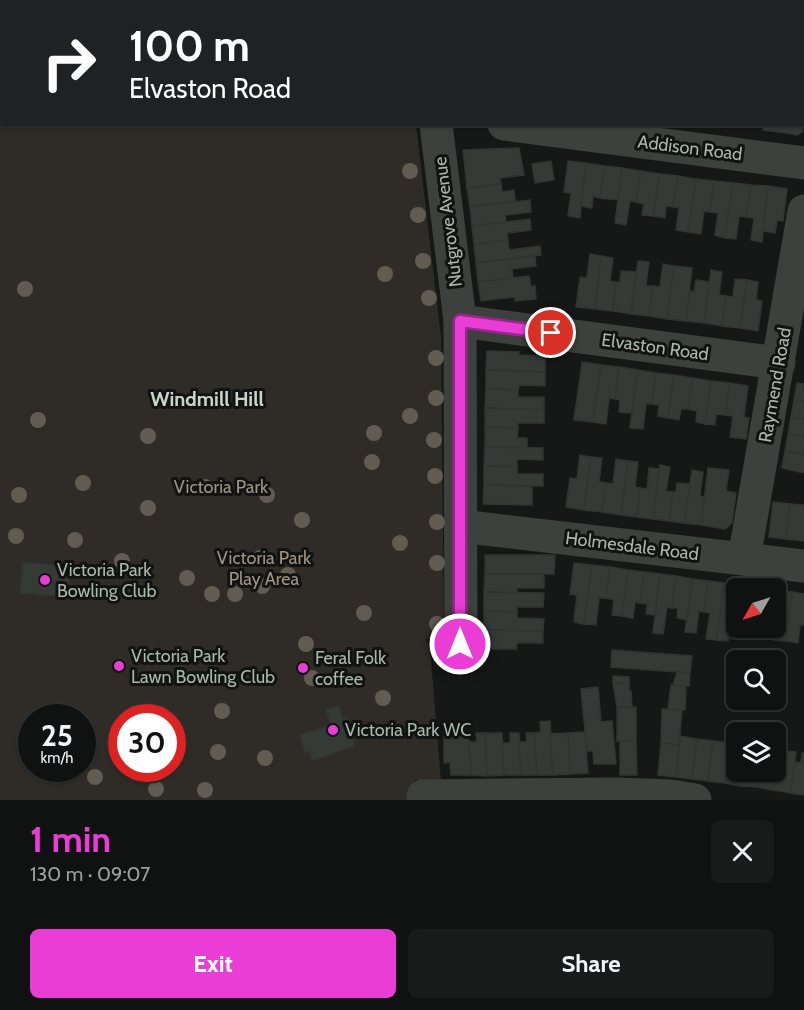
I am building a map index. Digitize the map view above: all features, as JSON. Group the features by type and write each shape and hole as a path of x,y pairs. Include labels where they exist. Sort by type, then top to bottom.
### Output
{"street":[{"name":"Nutgrove Avenue","path":"436,126 460,321 460,644"},
{"name":"Addison Road","path":"519,126 804,163"},
{"name":"Raymend Road","path":"744,559 804,211"},
{"name":"Elvaston Road","path":"460,321 779,363"},
{"name":"Holmesdale Road","path":"460,526 804,566"},
{"path":"423,796 671,796 695,800"}],"green space":[{"name":"Victoria Park","path":"0,126 416,126 441,337 444,638 426,639 430,649 441,781 415,780 414,795 411,800 0,800"}],"building":[{"path":"763,126 780,126 779,132 763,130"},
{"path":"780,126 803,126 802,132 797,135 779,132"},
{"path":"519,148 524,175 500,178 501,184 467,188 463,150"},
{"path":"551,161 554,180 535,183 532,164"},
{"path":"568,161 586,163 580,218 568,216 571,193 564,192"},
{"path":"586,163 605,166 600,198 593,196 592,208 581,206"},
{"path":"605,166 622,168 618,200 600,198"},
{"path":"622,168 641,171 636,202 630,201 626,225 615,223"},
{"path":"641,171 660,174 653,216 642,215 644,204 636,202"},
{"path":"660,174 678,176 673,207 666,206 665,218 653,216"},
{"path":"678,176 696,179 688,232 676,230 679,208 673,207"},
{"path":"696,179 714,181 710,212 704,211 701,234 688,232"},
{"path":"714,181 733,183 725,238 715,235 718,213 710,212"},
{"path":"733,183 751,185 746,217 739,216 736,239 725,238"},
{"path":"501,184 502,192 514,190 515,201 470,207 467,188"},
{"path":"751,185 768,186 762,242 751,240 754,218 746,217"},
{"path":"768,186 787,189 783,221 777,220 775,233 763,231"},
{"path":"530,200 531,212 505,215 506,222 472,226 470,207"},
{"path":"530,219 531,230 507,233 508,240 474,244 472,226"},
{"path":"508,240 509,250 540,246 541,255 476,263 474,244"},
{"path":"590,254 601,256 595,309 576,307 580,277 587,278"},
{"path":"535,256 536,266 512,269 513,278 478,282 476,263"},
{"path":"601,256 613,258 610,281 616,282 613,311 595,309"},
{"path":"638,261 649,262 646,286 653,286 649,316 631,314"},
{"path":"663,264 674,266 667,319 649,316 653,286 660,287"},
{"path":"674,266 692,268 686,321 667,319"},
{"path":"711,270 722,272 719,295 726,296 722,326 704,323"},
{"path":"621,271 636,272 631,314 613,311 616,282 620,282"},
{"path":"529,276 531,287 535,286 536,299 515,301 515,297 481,301 478,282"},
{"path":"735,279 747,280 740,328 722,326 726,296 733,297"},
{"path":"696,280 709,282 704,323 686,321 690,291 694,292"},
{"path":"747,280 758,282 756,300 762,301 758,331 740,328"},
{"path":"487,351 545,356 545,372 486,370"},
{"path":"582,362 601,365 593,422 574,420"},
{"path":"601,365 619,367 615,399 609,398 606,424 593,422"},
{"path":"619,367 638,370 632,413 619,412 620,400 615,399"},
{"path":"486,370 545,372 545,386 519,385 518,390 486,389"},
{"path":"638,370 656,373 652,404 646,404 643,429 630,428"},
{"path":"656,373 674,375 668,418 658,416 659,405 652,404"},
{"path":"674,375 693,378 688,409 681,409 679,420 668,418"},
{"path":"693,378 711,381 705,424 696,422 697,411 688,409"},
{"path":"711,381 730,383 725,415 716,414 715,425 705,424"},
{"path":"730,383 748,386 744,417 749,418 746,439 730,437 733,416 725,415"},
{"path":"797,383 804,384 804,402 794,400"},
{"path":"486,389 518,390 518,397 544,397 544,410 485,408"},
{"path":"794,400 804,402 804,420 791,417"},
{"path":"485,408 544,410 544,423 518,423 518,428 485,427"},
{"path":"791,417 804,420 804,437 788,434"},
{"path":"485,427 518,428 517,438 527,438 527,448 485,447"},
{"path":"788,434 804,437 804,455 785,451"},
{"path":"485,447 543,448 543,460 517,459 517,467 484,466"},
{"path":"785,451 804,455 804,473 782,468"},
{"path":"580,455 591,457 584,510 566,507 570,478 577,479"},
{"path":"591,457 602,458 599,482 606,483 602,512 584,510"},
{"path":"616,459 628,461 621,515 602,512 606,483 613,484"},
{"path":"628,461 638,462 635,487 640,488 637,517 621,515"},
{"path":"660,465 670,467 666,491 673,492 669,521 653,519"},
{"path":"484,466 517,467 517,474 543,474 543,486 484,485"},
{"path":"649,468 659,469 653,519 637,517 640,488 647,489"},
{"path":"708,468 729,470 726,491 736,493 732,523 725,529 701,525"},
{"path":"692,470 703,472 700,496 704,497 701,525 684,523"},
{"path":"677,483 690,484 684,523 669,521 673,492 676,492"},
{"path":"484,485 532,486 532,505 483,504"},
{"path":"773,502 790,504 786,539 769,537"},
{"path":"790,504 804,505 804,541 786,539"},
{"path":"485,555 555,555 554,574 485,574"},
{"name":"Victoria Park Bowling Club","path":"23,562 71,567 68,597 20,593"},
{"path":"574,563 592,565 584,624 574,622 577,595 570,594"},
{"path":"592,565 610,567 606,598 599,598 596,625 584,624"},
{"path":"610,567 628,570 622,616 612,615 614,600 606,598"},
{"path":"628,570 644,572 640,603 635,602 633,618 622,616"},
{"path":"644,572 660,574 655,615 646,614 647,604 640,603"},
{"path":"485,574 544,574 544,588 517,588 517,593 484,592"},
{"path":"660,574 676,576 672,608 667,607 663,634 653,633"},
{"path":"676,576 693,579 687,620 677,618 678,608 672,608"},
{"path":"693,579 708,581 704,612 699,611 696,633 685,632"},
{"path":"708,581 724,583 717,640 706,639 710,613 704,612"},
{"path":"724,583 726,583 726,638 728,638 728,641 717,640"},
{"path":"786,591 792,592 786,641 774,640 774,638 786,638"},
{"path":"484,592 544,593 543,607 517,607 517,612 484,611"},
{"path":"792,592 804,594 804,625 800,625 798,643 786,641"},
{"path":"484,611 517,612 517,618 544,619 543,631 484,630"},
{"path":"484,630 543,631 543,643 517,643 516,649 484,649"},
{"path":"461,650 461,670 448,670 448,651"},
{"path":"612,650 692,656 690,673 611,667"},
{"path":"677,672 690,673 689,686 673,685"},
{"path":"613,676 629,677 629,683 613,683"},
{"path":"613,683 629,683 632,707 617,707"},
{"path":"671,685 686,686 685,710 668,709"},
{"path":"598,687 601,722 612,721 616,764 594,764 593,751 587,751 581,689"},
{"name":"Victoria Park WC","path":"339,706 343,719 346,718 355,746 312,761 309,751 305,753 300,735 331,725 326,710"},
{"path":"617,707 636,707 636,741 617,741"},
{"path":"662,709 682,710 679,745 661,743"},
{"path":"550,721 553,775 537,775 534,733 541,732 540,722"},
{"path":"444,732 468,733 472,775 451,775 450,762 444,763"},
{"path":"585,732 588,773 570,774 568,733"},
{"path":"476,733 485,733 487,776 472,775 468,742 477,742"},
{"path":"485,733 502,733 504,775 487,776"},
{"path":"510,733 519,733 521,775 504,775 502,743 510,743"},
{"path":"526,733 534,733 537,775 521,775 519,742 527,742"},
{"path":"568,733 570,774 553,775 550,734"},
{"path":"680,736 697,739 692,779 676,777"},
{"path":"697,739 713,741 708,781 692,779"},
{"path":"620,741 636,741 637,775 620,775"},
{"path":"713,741 726,743 725,783 708,781"},
{"path":"661,743 679,745 676,777 658,775"},
{"path":"786,751 796,752 790,793 773,790 774,782 786,782"},
{"path":"802,753 804,753 804,795 790,793 795,762 801,763"},
{"path":"726,775 726,782 741,782 740,786 725,783"},
{"path":"741,782 758,782 757,787 740,786"},
{"path":"758,782 774,782 773,790 757,787"}],"place":[{"name":"Victoria Park Bowling Club","path":"45,580"},
{"name":"Victoria Park Lawn Bowling Club","path":"119,666"},
{"name":"Feral Folk coffee","path":"303,668"},
{"name":"Victoria Park WC","path":"333,730"}],"district":[{"name":"Windmill Hill","path":"207,399"}],"route":[{"path":"460,644 460,321 551,333"}],"park label":[{"name":"Victoria Park Play Area","path":"264,568"}]}
